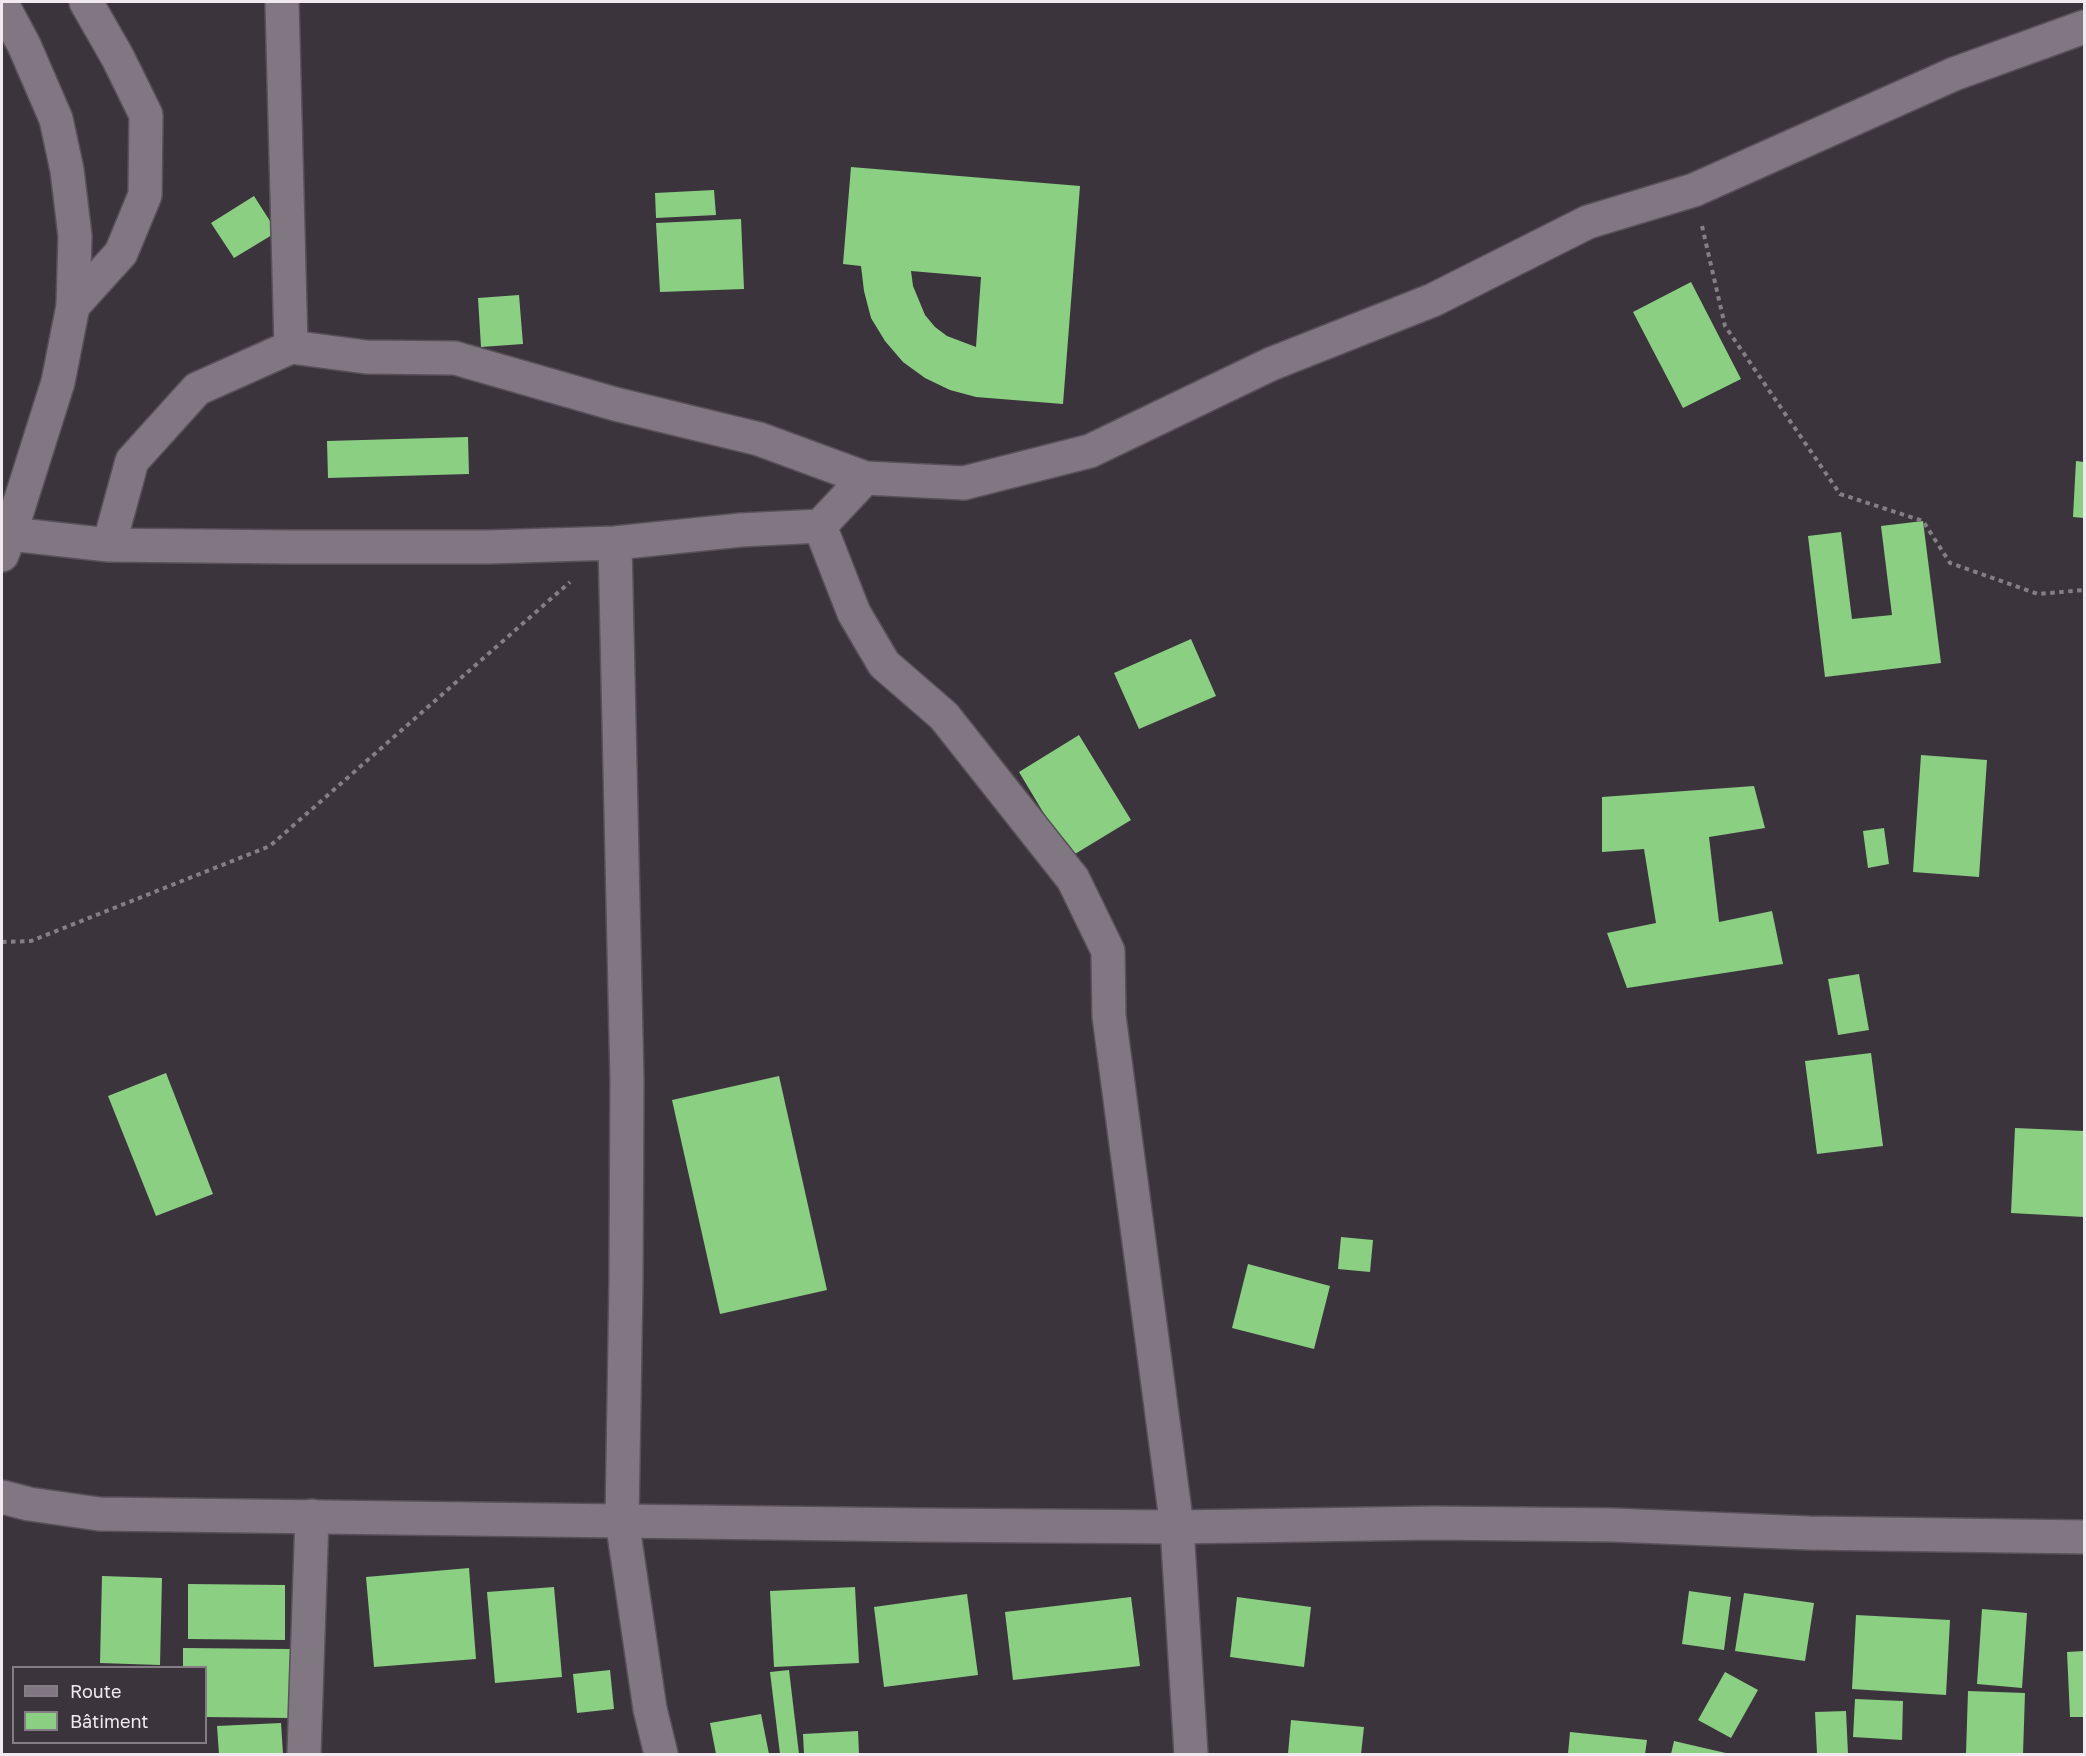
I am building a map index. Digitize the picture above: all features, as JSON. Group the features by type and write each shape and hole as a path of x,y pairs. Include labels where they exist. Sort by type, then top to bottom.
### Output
{"street":[{"path":"73,306 121,253 145,195 146,115 118,58 86,2"},
{"path":"282,2 291,347"},
{"path":"2,4 24,45 56,119 67,170 75,236 73,306 58,382 4,537 109,545 488,547 615,543 820,526 865,478"},
{"path":"109,545 132,461 196,389 291,347 366,357 455,358 615,404 759,439 865,478 964,483 1090,451 1271,364 1433,300 1588,222 1694,190 1954,74 2085,27"},
{"path":"820,526 854,614 884,664 944,716 1073,879 1108,951 1109,1016 1177,1527 1191,1755"},
{"path":"615,543 627,1081 627,1281 622,1520 650,1709 661,1755"},
{"path":"2,1497 29,1504 99,1514 931,1526 1589,1524 1809,1533 2085,1537"},
{"path":"304,1755 312,1516"}],"path":[{"path":"1694,190 1725,326 1840,494 1923,521 1950,563 2038,594 2085,590"},
{"path":"2,942 31,940 270,846 570,582"}],"building":[{"path":"851,167 1080,186 1063,404 976,397 950,390 925,378 903,362 885,341 871,318 861,266 843,264","holes":["911,271 981,277 976,347 947,336 935,327 925,315 913,286"]},
{"path":"714,190 716,215 656,218 655,193"},
{"path":"254,196 277,232 234,258 211,223"},
{"path":"741,219 744,289 660,292 656,223"},
{"path":"1691,282 1741,379 1683,408 1633,312"},
{"path":"519,295 523,344 481,347 478,298"},
{"path":"468,437 469,474 328,478 327,441"},
{"path":"2076,461 2084,462 2084,518 2073,517"},
{"path":"1923,521 1941,663 1825,677 1808,536 1841,532 1852,619 1892,615 1881,526"},
{"path":"1191,639 1216,696 1139,729 1114,673"},
{"path":"1079,735 1131,820 1070,857 1019,772"},
{"path":"1921,755 1987,760 1979,877 1913,872"},
{"path":"1754,786 1765,828 1709,837 1719,922 1772,911 1783,964 1627,988 1607,933 1656,923 1644,849 1602,852 1602,797"},
{"path":"1884,828 1889,864 1868,868 1863,831"},
{"path":"1859,974 1869,1030 1838,1035 1828,979"},
{"path":"1871,1053 1883,1146 1817,1154 1805,1061"},
{"path":"166,1073 213,1194 156,1216 108,1096"},
{"path":"779,1076 827,1290 720,1314 672,1100"},
{"path":"2015,1128 2084,1131 2084,1217 2011,1213"},
{"path":"1341,1237 1373,1240 1370,1272 1338,1269"},
{"path":"1248,1264 1330,1286 1314,1349 1232,1328"},
{"path":"469,1568 476,1659 374,1667 366,1577"},
{"path":"102,1576 162,1578 160,1665 100,1663"},
{"path":"188,1584 285,1585 285,1640 188,1639"},
{"path":"554,1587 562,1677 495,1683 487,1592"},
{"path":"855,1587 859,1663 774,1667 770,1591"},
{"path":"1689,1591 1731,1597 1724,1650 1682,1644"},
{"path":"1744,1593 1814,1603 1805,1661 1735,1651"},
{"path":"967,1594 978,1675 884,1687 874,1607"},
{"path":"1131,1597 1140,1666 1013,1680 1005,1612"},
{"path":"1237,1597 1311,1607 1304,1667 1230,1657"},
{"path":"1982,1609 2027,1613 2022,1688 1977,1684"},
{"path":"1856,1615 1950,1620 1946,1695 1852,1689"},
{"path":"183,1648 291,1649 290,1718 207,1717 207,1666 183,1666"},
{"path":"2084,1651 2084,1717 2070,1717 2067,1652"},
{"path":"610,1670 614,1709 577,1713 573,1674"},
{"path":"789,1670 799,1754 780,1754 770,1672"},
{"path":"1725,1672 1758,1690 1731,1738 1698,1720"},
{"path":"1968,1691 2025,1693 2023,1754 1966,1754"},
{"path":"1855,1699 1903,1701 1902,1740 1853,1737"},
{"path":"1846,1711 1848,1754 1817,1754 1815,1712"},
{"path":"761,1714 769,1754 716,1754 710,1723"},
{"path":"1291,1720 1364,1727 1361,1754 1288,1754"},
{"path":"281,1723 283,1754 219,1754 217,1726"},
{"path":"858,1731 859,1754 804,1754 803,1734"},
{"path":"1570,1732 1647,1740 1645,1754 1568,1754"},
{"path":"1674,1741 1730,1754 1671,1754"}]}
